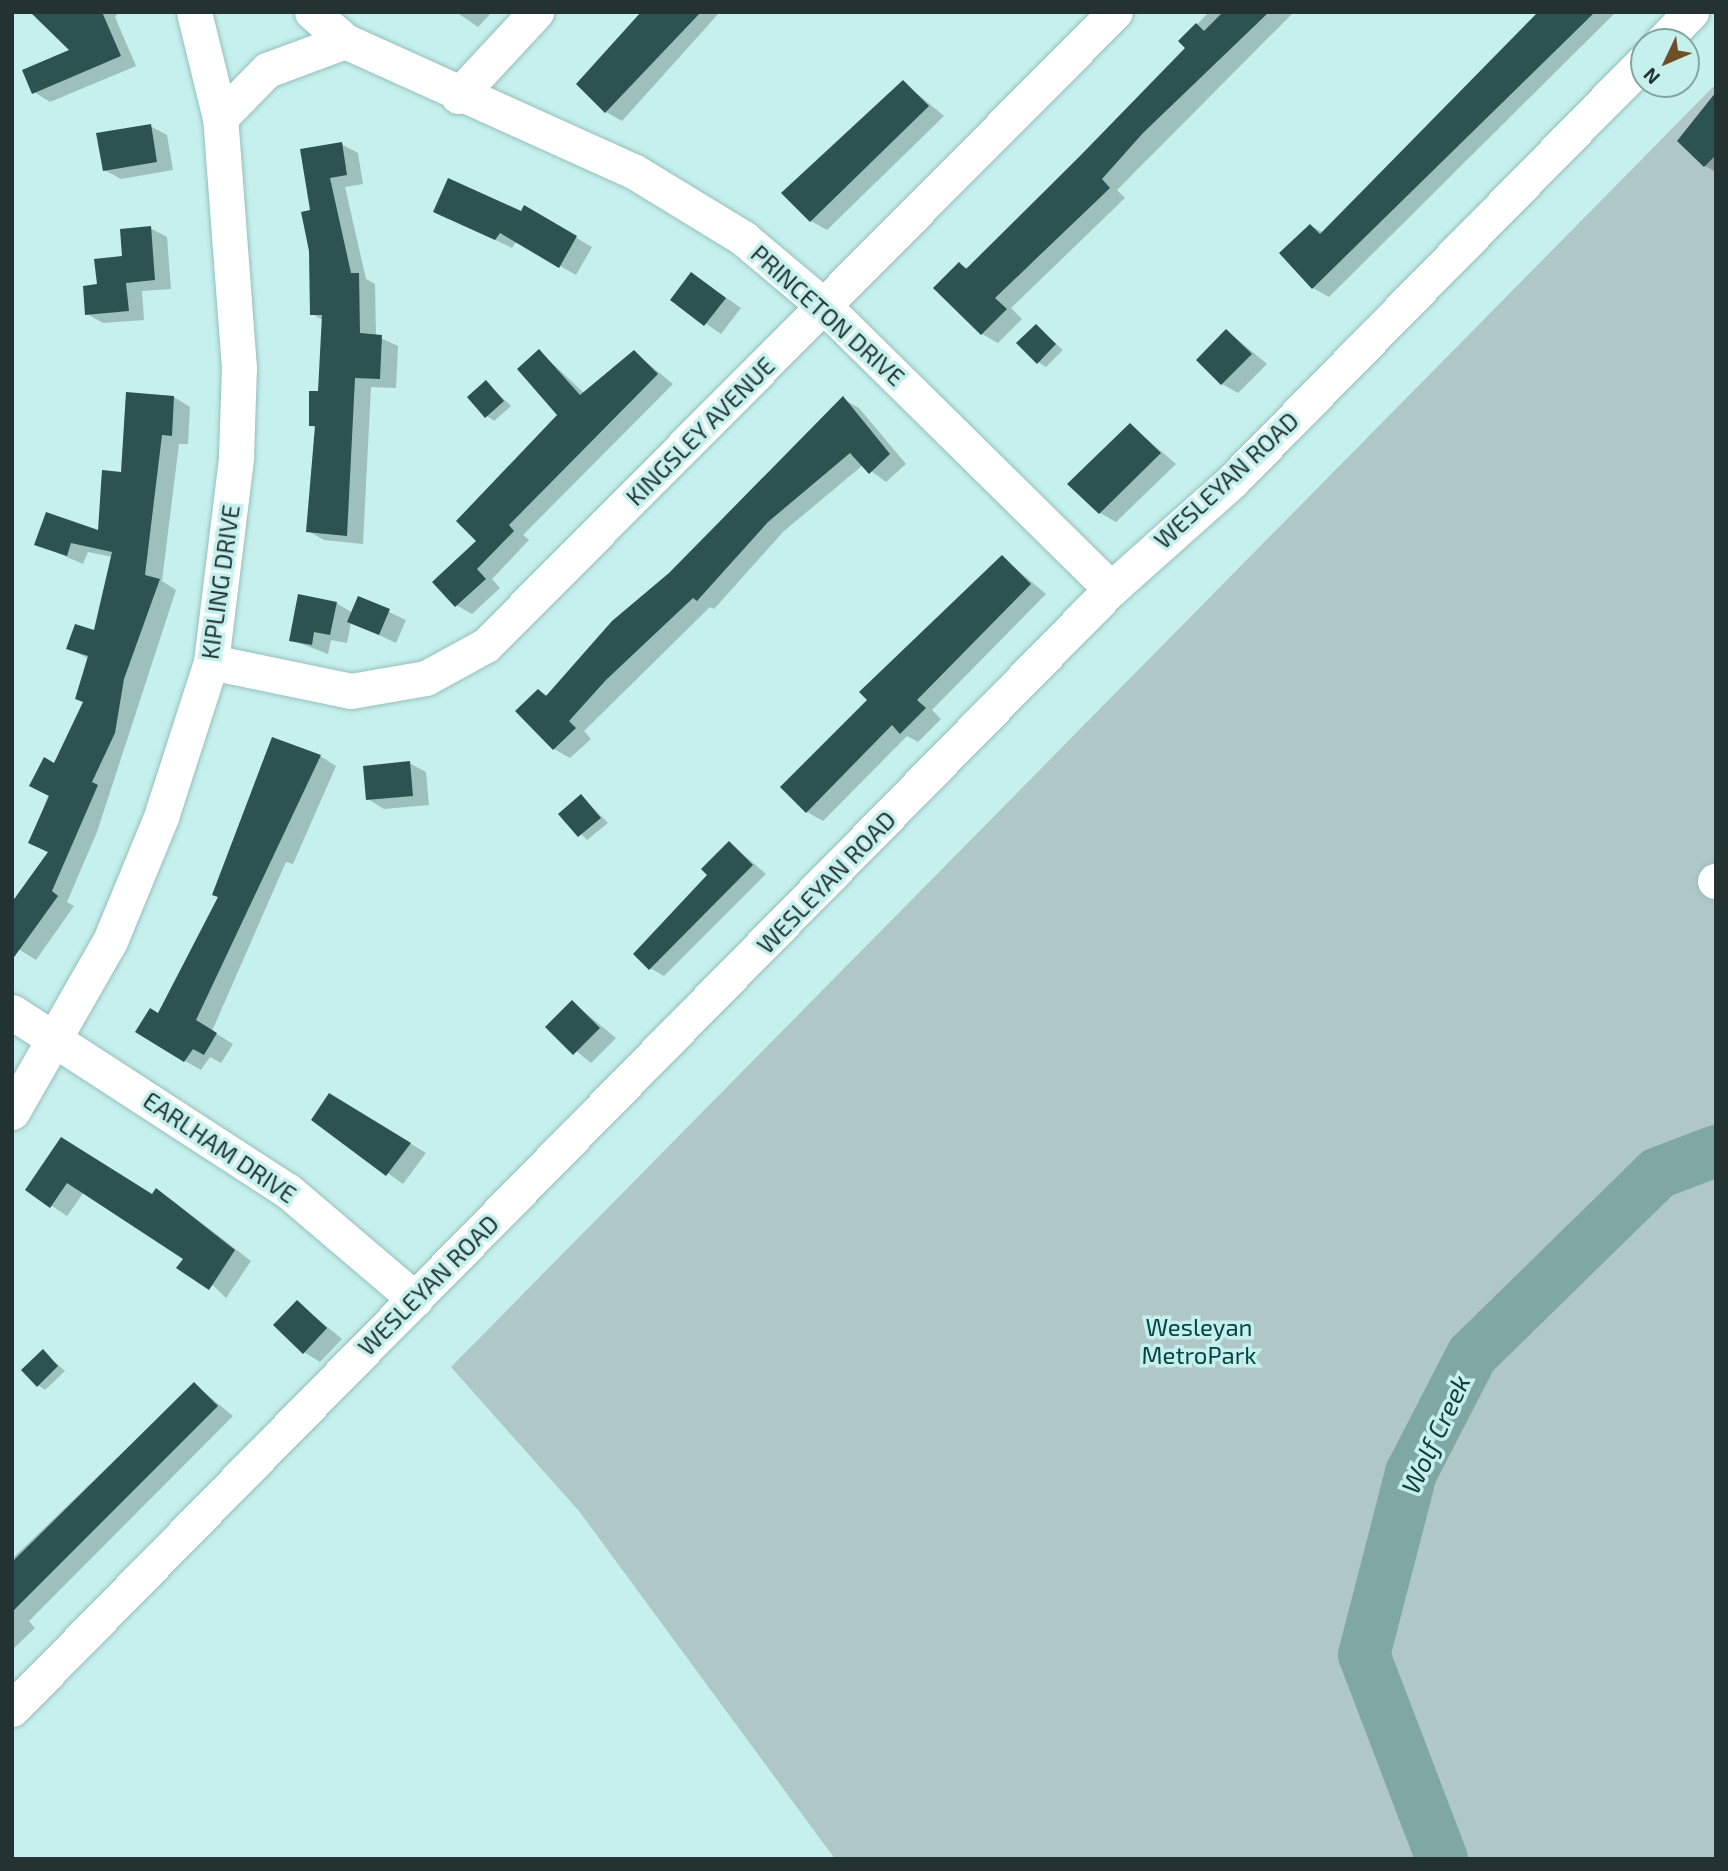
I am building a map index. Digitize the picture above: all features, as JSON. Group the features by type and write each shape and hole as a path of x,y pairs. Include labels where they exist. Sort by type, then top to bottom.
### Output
{"street":[{"name":"KIPLING DRIVE","path":"12,1112 56,1039 134,886 211,662 233,495 239,368 220,118 194,12"},
{"name":"PRINCETON DRIVE","path":"312,12 345,41 458,96 679,196 824,306 1111,589"},
{"path":"458,96 536,12"},
{"name":"KINGSLEY AVENUE","path":"211,662 351,691 391,688 460,663 507,626 1115,12"},
{"path":"1676,28 1691,12"},
{"path":"220,118 267,70 345,41"},
{"name":"WESLEYAN ROAD","path":"12,1709 1111,589 1231,482 1630,75"},
{"name":"EARLHAM DRIVE","path":"12,1012 288,1191 415,1299"}],"green space":[{"name":"Wesleyan MetroPark","path":"1716,84 1716,1859 835,1859 579,1511 451,1367"}],"building":[{"path":"30,12 102,12 121,56 32,94 22,70 69,50"},
{"path":"641,12 701,12 605,113 576,84"},
{"path":"1223,12 1269,12 1143,133 1102,179 1110,188 995,298 1007,309 981,335 933,288 959,262 966,269 1079,157 1185,48 1178,41 1196,23 1204,31"},
{"path":"1538,12 1595,12 1312,289 1279,253 1310,224 1320,234"},
{"path":"903,80 929,106 810,222 781,193"},
{"path":"1716,92 1716,155 1704,167 1677,141"},
{"path":"151,124 157,162 103,171 96,133"},
{"path":"342,142 347,175 330,178 351,273 359,273 360,333 382,335 380,379 355,378 347,536 306,532 315,426 309,426 309,391 318,391 322,315 310,315 309,251 301,212 310,210 300,149"},
{"path":"448,178 521,211 524,205 577,236 559,268 500,233 495,240 433,212"},
{"path":"151,226 155,280 126,283 129,311 85,315 83,286 97,284 94,259 122,256 120,229"},
{"path":"691,272 726,298 704,326 670,300"},
{"path":"1036,324 1056,344 1037,364 1016,343"},
{"path":"1226,329 1252,354 1221,385 1196,360"},
{"path":"539,349 580,395 634,350 658,374 509,525 514,531 477,569 486,579 455,607 432,582 476,541 456,521 557,415 517,369"},
{"path":"486,380 504,401 485,418 467,397"},
{"path":"126,392 174,396 172,436 162,435 145,575 160,579 124,679 115,733 92,782 98,785 52,891 58,896 12,960 12,902 48,852 28,843 49,796 29,786 44,757 54,763 83,702 75,699 88,656 66,649 75,624 94,630 112,552 71,543 67,556 34,545 46,512 98,530 102,470 121,472"},
{"path":"843,396 890,454 869,474 850,453 768,522 697,601 693,598 606,680 569,721 576,728 553,750 515,711 538,689 546,696 612,621 669,573"},
{"path":"1130,423 1161,453 1099,514 1067,484"},
{"path":"1002,555 1031,584 917,700 926,708 900,734 892,725 806,813 780,787 867,700 859,692"},
{"path":"298,594 337,602 330,635 314,632 312,645 289,641"},
{"path":"358,596 390,609 379,635 347,622"},
{"path":"272,737 321,755 196,1020 217,1033 204,1055 193,1049 184,1062 135,1032 150,1008 158,1013 218,897 212,895"},
{"path":"410,761 413,796 366,800 363,766"},
{"path":"581,794 601,818 578,837 558,814"},
{"path":"729,841 753,865 649,970 633,954 707,875 701,869"},
{"path":"572,1000 600,1028 573,1055 545,1027"},
{"path":"329,1093 411,1143 386,1176 311,1120"},
{"path":"61,1137 152,1194 156,1188 235,1250 209,1290 176,1268 183,1259 67,1183 50,1208 25,1190"},
{"path":"297,1300 327,1328 303,1354 273,1325"},
{"path":"43,1349 58,1366 37,1387 21,1370"},
{"path":"194,1382 218,1406 12,1612 12,1562"}],"waterway":[{"name":"Wolf Creek","path":"1442,1859 1364,1655 1411,1473 1472,1355 1658,1173 1716,1151"}]}
